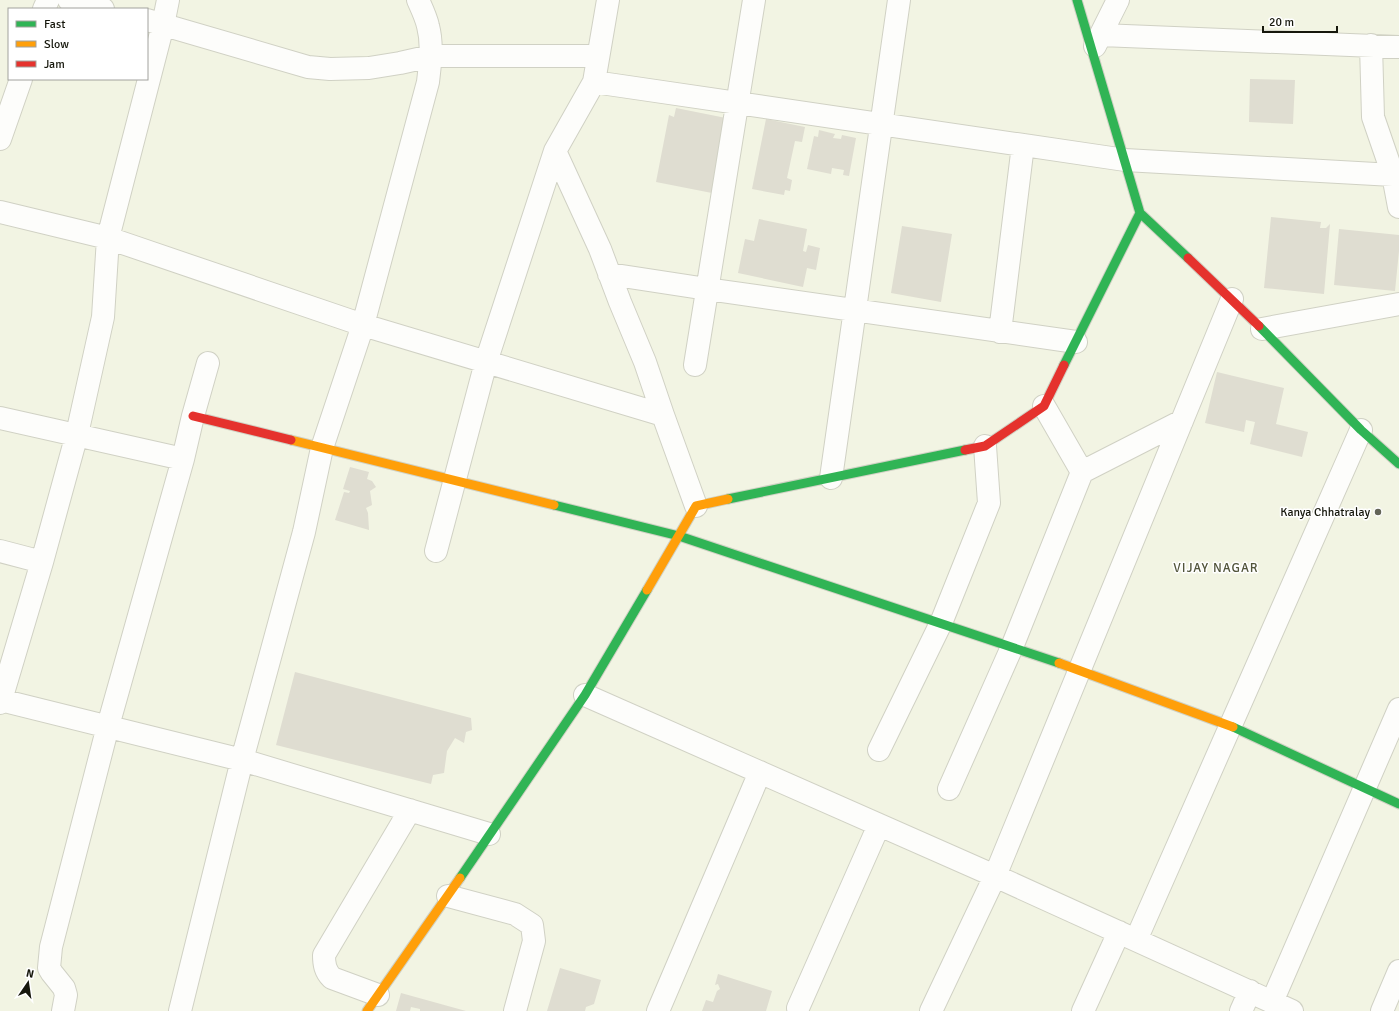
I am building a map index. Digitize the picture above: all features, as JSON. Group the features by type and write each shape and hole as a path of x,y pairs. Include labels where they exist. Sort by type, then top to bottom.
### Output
{"street":[{"path":"68,0 99,8"},
{"path":"148,55 155,23 168,0"},
{"path":"180,1011 242,760 304,532 322,448 364,325 428,82 431,40 428,26 418,0"},
{"path":"436,551 486,362 555,150 594,82 608,0"},
{"path":"695,365 754,0"},
{"path":"831,478 898,0"},
{"path":"1077,0 1097,43 1125,160 1140,213 1232,299 1361,430 1399,464"},
{"path":"1097,43 1118,0"},
{"path":"155,23 308,66 330,69 369,68 431,56 598,56"},
{"path":"1097,43 1399,46"},
{"path":"1371,45 1373,117 1396,173 1399,207"},
{"path":"0,139 21,80"},
{"path":"143,80 108,238 103,317 77,434 42,562 0,701 108,726 242,760 489,834"},
{"path":"594,82 1125,160 1396,173"},
{"path":"1000,332 1023,145"},
{"path":"555,150 600,249 646,362 663,416 696,506"},
{"path":"0,212 108,238 364,325 663,416"},
{"path":"410,810 324,955 327,973 332,978 372,1003 448,896 585,695 696,506 985,446 1044,406 1140,213"},
{"path":"609,274 1076,342"},
{"path":"931,1011 995,876 1232,299"},
{"path":"1262,329 1399,304"},
{"path":"63,1011 66,995 64,988 49,968 50,952 108,726 183,459 208,363"},
{"path":"1044,406 1082,472"},
{"path":"193,416 679,536 1080,670 1231,726 1399,804"},
{"path":"0,418 77,434 183,459"},
{"path":"949,788 1012,647 1082,472 1182,421"},
{"path":"1083,1011 1128,936 1231,726 1361,430"},
{"path":"879,750 940,623 989,503 985,446"},
{"path":"0,550 42,562"},
{"path":"585,695 995,876 1292,1011"},
{"path":"1272,1002 1399,709"},
{"path":"658,1011 760,772"},
{"path":"798,1008 879,825"},
{"path":"448,896 515,914 532,925 534,941 516,1011"},
{"path":"1382,1011 1399,971"},
{"path":"1241,1011 1250,991"}],"building":[{"path":"1250,79 1295,80 1293,124 1249,122"},
{"path":"676,108 731,119 717,194 656,182 669,115 674,117"},
{"path":"766,119 805,127 802,142 795,141 787,178 792,180 790,191 785,190 784,195 752,189"},
{"path":"819,130 835,134 833,138 841,139 842,135 856,138 849,176 843,175 844,170 832,168 831,174 807,169 814,136 818,137"},
{"path":"1271,217 1321,222 1320,228 1326,228 1330,224 1324,294 1264,288"},
{"path":"759,219 807,229 803,251 806,252 808,245 820,248 816,270 807,268 803,287 738,273 745,239 754,241"},
{"path":"902,226 952,234 941,302 891,293"},
{"path":"1339,229 1399,235 1395,291 1334,285"},
{"path":"1217,372 1284,388 1276,424 1308,432 1302,457 1250,444 1255,422 1246,420 1244,432 1205,423"},
{"path":"350,467 369,472 367,479 372,481 376,487 370,491 372,505 366,508 368,513 369,530 335,520 344,492 349,493 350,491 343,489"},
{"path":"295,672 471,718 472,730 466,732 464,743 455,738 447,751 444,773 433,775 431,784 276,745"},
{"path":"560,968 601,980 594,1004 586,1007 585,1011 547,1011"},
{"path":"718,974 772,991 766,1011 702,1011 706,1000 713,1002 717,991 720,989 718,984 715,985"},
{"path":"401,993 466,1011 420,1011 420,1009 411,1007 410,1011 396,1011"}],"traffic: fast":[{"path":"1077,0 1140,213 1188,258"},
{"path":"1064,365 1140,213"},
{"path":"1259,326 1361,430 1399,464"},
{"path":"728,499 965,450"},
{"path":"554,505 679,536 1059,663"},
{"path":"460,878 585,695 647,590"},
{"path":"1233,727 1399,804"}],"traffic: slow":[{"path":"291,440 554,505"},
{"path":"647,590 696,506 728,499"},
{"path":"1059,663 1233,727"},
{"path":"367,1011 460,878"}],"traffic: jam":[{"path":"1188,258 1259,326"},
{"path":"965,450 985,446 1044,406 1064,365"},
{"path":"193,416 291,440"}],"place":[{"name":"Kanya Chhatralay","path":"1378,512"}],"district":[{"name":"VIJAY NAGAR","path":"1216,568"}]}
